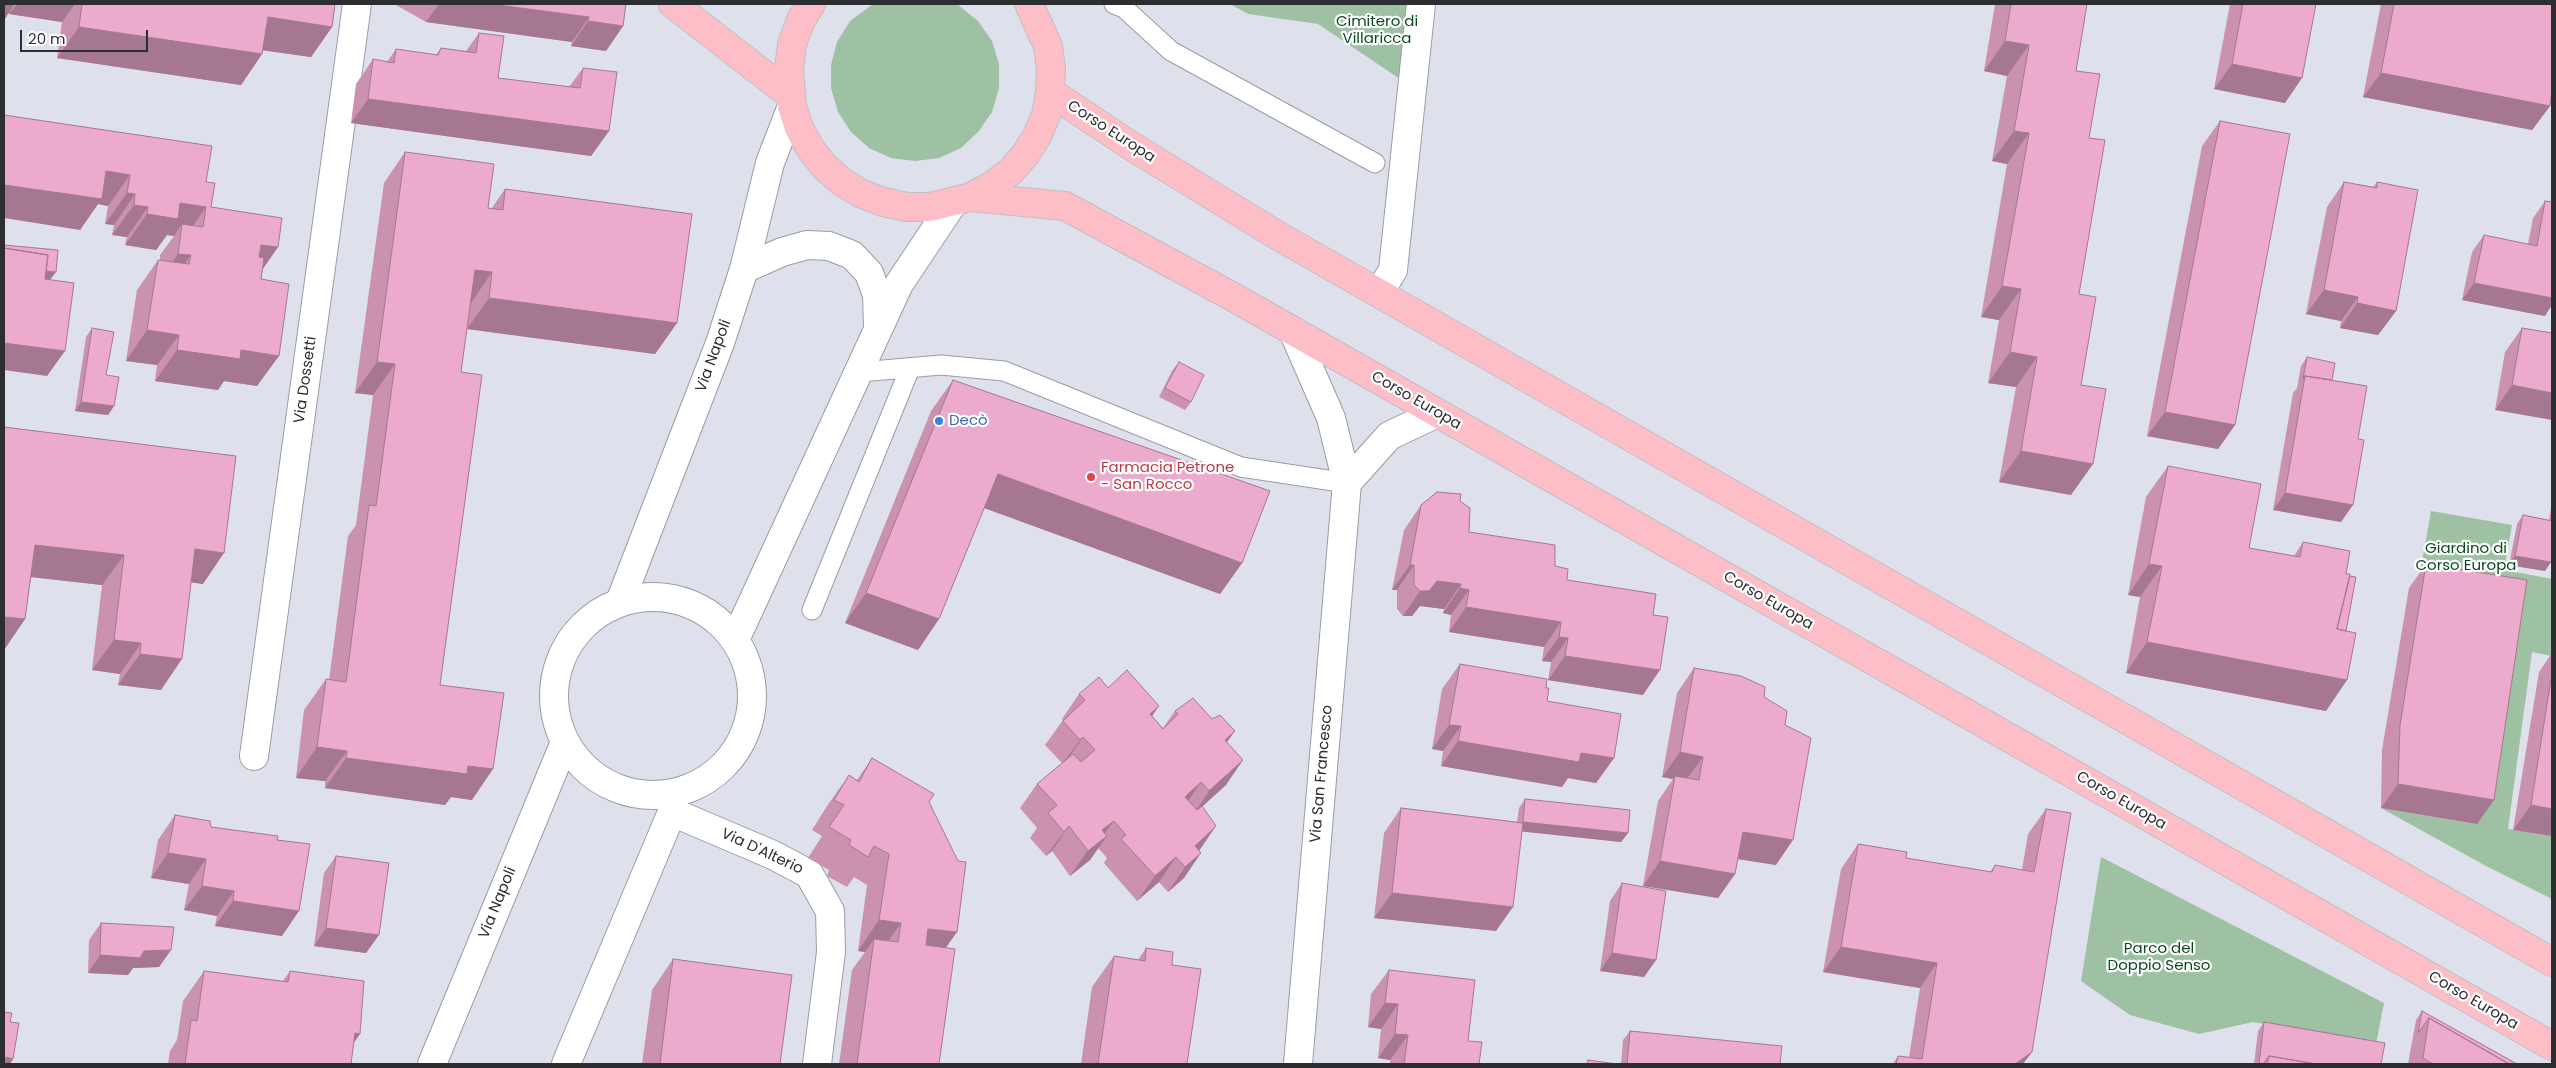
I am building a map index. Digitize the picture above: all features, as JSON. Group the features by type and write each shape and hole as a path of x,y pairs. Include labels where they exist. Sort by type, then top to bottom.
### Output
{"main road":[{"path":"673,4 791,100"},
{"path":"811,4 801,20 792,44 789,69 791,100 799,128 810,148 824,166 842,182 869,197 907,207 930,207 962,200 1010,172 1025,156 1046,115 1051,69 1048,46 1029,4"},
{"name":"Corso Europa","path":"1050,92 1133,148 1275,234 2552,962"},
{"name":"Corso Europa","path":"962,200 1065,206 1293,331 2552,1046"}],"street":[{"name":"Via Dossetti","path":"254,756 357,4"},
{"path":"1379,293 1393,270 1420,4"},
{"name":"Via Napoli","path":"620,602 720,344 744,269 770,163 791,100"},
{"path":"735,640 899,284 962,200"},
{"path":"744,269 782,252 806,245 829,246 852,255 869,273 877,294 878,331"},
{"name":"Via San Francesco","path":"1293,331 1331,418 1347,483 1298,1064"},
{"path":"1347,483 1389,436 1437,413"},
{"path":"566,1064 672,803 722,769 739,747 750,720 753,692 747,665 735,640 718,620 696,606 671,598 646,597 620,602 595,615 574,636 560,660 554,688 555,716 565,742 579,764 599,780 622,791 647,795 672,803"},
{"name":"Via Napoli","path":"432,1064 565,742"},
{"name":"Via D'Alterio","path":"672,803 808,874 830,911 831,952 817,1064"}],"lane":[{"path":"1114,4 1124,8 1171,50 1375,163"},
{"path":"860,372 941,365 1004,371 1241,467 1347,483"},
{"path":"812,610 910,368"}],"green space":[{"path":"873,4 957,4 978,21 992,41 999,64 999,88 992,112 979,131 961,148 939,158 915,161 891,158 869,148 851,132 838,112 831,88 831,65 837,42 850,21"},
{"name":"Cimitero di Villaricca","path":"1230,4 1407,4 1400,79 1318,24 1248,14"},
{"name":"Giardino di Corso Europa","path":"2431,511 2512,525 2504,570 2552,579 2552,656 2532,652 2508,829 2552,836 2552,899 2486,866 2381,808 2476,824 2417,590"},
{"name":"Parco del Doppio Senso","path":"2101,857 2384,1003 2376,1044 2253,1022 2199,1034 2130,1015 2081,981"}],"building":[{"path":"82,4 335,4 332,27 268,17 262,54 79,27"},
{"path":"490,4 626,4 623,26 588,21 589,17"},
{"path":"2011,4 2087,4 2076,71 2100,74 2089,138 2105,140 2079,294 2096,297 2081,385 2106,389 2093,464 2021,451 2037,357 2010,352 2021,289 2002,286 2029,133 2014,131 2029,45 2005,41"},
{"path":"2243,4 2316,4 2302,78 2232,64"},
{"path":"2394,4 2552,4 2552,92 2550,106 2381,73"},
{"path":"479,33 504,36 498,78 580,88 583,68 617,72 609,131 368,99 373,59 394,63 396,49 438,55 441,48 476,53"},
{"path":"4,115 212,146 206,182 215,183 211,207 282,218 278,247 261,245 259,257 264,258 261,279 289,284 279,356 241,350 240,359 177,350 179,335 147,330 158,260 189,264 191,255 178,254 182,224 203,227 206,207 180,203 178,219 147,214 148,207 134,205 135,194 127,193 130,175 106,171 102,199 4,185"},
{"path":"2220,121 2290,134 2235,425 2165,412"},
{"path":"405,152 494,164 488,208 503,210 505,189 692,214 677,323 489,298 492,272 475,270 461,372 482,375 440,685 504,693 493,769 468,766 467,774 346,758 347,751 317,747 326,679 346,682 369,505 376,506 395,364 377,362"},
{"path":"2344,182 2377,188 2377,182 2418,190 2396,311 2357,303 2358,297 2324,290"},
{"path":"2545,201 2552,202 2552,298 2474,283 2484,235 2537,246"},
{"path":"4,245 58,250 56,272 46,271 48,255 4,248"},
{"path":"4,248 48,255 45,279 74,283 65,351 4,343"},
{"path":"92,328 114,332 106,375 119,377 114,406 81,402"},
{"path":"2522,328 2552,333 2552,393 2512,385"},
{"path":"2307,357 2335,363 2332,380 2305,376 2303,379"},
{"path":"1179,362 1204,375 1191,402 1165,388"},
{"path":"2305,376 2367,386 2358,439 2364,440 2353,505 2285,493"},
{"path":"953,380 1270,491 1242,563 998,474 939,619 866,593"},
{"path":"4,427 236,456 224,553 195,549 182,659 140,654 141,643 114,640 124,555 35,545 25,619 4,617"},
{"path":"2168,466 2261,484 2249,548 2300,557 2303,542 2350,551 2346,574 2350,574 2337,629 2356,633 2347,680 2147,642 2162,566 2149,564"},
{"path":"1437,492 1461,494 1460,501 1470,508 1469,532 1555,545 1555,566 1568,569 1567,580 1656,594 1653,615 1668,617 1660,670 1565,656 1568,638 1559,637 1561,622 1466,607 1469,590 1460,588 1461,584 1437,581 1429,591 1420,591 1414,585 1414,565 1410,565 1421,505"},
{"path":"2523,515 2552,521 2551,562 2515,556"},
{"path":"2426,564 2527,580 2494,800 2398,784 2400,725"},
{"path":"2350,576 2356,577 2346,631 2337,629"},
{"path":"1460,664 1547,679 1546,688 1549,688 1547,701 1621,714 1614,758 1581,753 1579,762 1458,741 1461,726 1449,725"},
{"path":"1694,668 1741,676 1765,687 1764,697 1787,711 1785,725 1811,738 1793,840 1743,832 1735,874 1660,861 1675,776 1699,780 1703,757 1680,752"},
{"path":"1127,670 1159,706 1150,714 1163,729 1178,714 1175,711 1193,698 1212,719 1220,715 1235,731 1225,740 1243,760 1209,791 1201,782 1185,797 1197,810 1202,806 1216,826 1195,846 1201,853 1185,867 1176,857 1155,876 1121,839 1126,835 1114,821 1102,830 1107,836 1088,851 1069,826 1064,832 1048,813 1057,805 1037,784 1073,754 1081,762 1095,750 1083,737 1080,740 1063,721 1085,700 1079,694 1099,677 1108,688"},
{"path":"2552,673 2552,809 2531,805"},
{"path":"872,758 934,794 929,802 958,861 966,862 957,932 928,929 926,945 955,949 939,1064 857,1064 874,939 898,942 901,923 879,920 889,854 874,846 868,857 849,845 851,840 829,827 844,805 834,800 849,775 859,782"},
{"path":"1525,799 1630,810 1628,833 1523,822"},
{"path":"1401,808 1523,823 1513,907 1392,893"},
{"path":"2046,809 2071,813 2032,1052 2015,1064 1896,1064 1898,1056 1922,1059 1937,963 1841,947 1858,844 1907,852 1906,858 1992,872 1995,865 2034,872"},
{"path":"175,815 210,821 211,827 278,836 277,840 310,844 299,911 233,901 234,891 202,886 206,859 168,853"},
{"path":"336,856 389,863 379,935 326,928"},
{"path":"1622,883 1666,891 1656,960 1612,953"},
{"path":"101,923 174,927 171,950 144,951 140,958 100,955"},
{"path":"1146,948 1173,952 1172,965 1201,969 1187,1064 1098,1064 1114,956 1145,961"},
{"path":"673,959 792,975 780,1064 660,1064"},
{"path":"1389,970 1475,980 1468,1041 1482,1042 1479,1064 1404,1064 1408,1035 1395,1034 1398,1004 1385,1003"},
{"path":"204,971 288,982 290,971 364,981 360,1034 355,1033 351,1064 185,1064 191,1020 197,1021"},
{"path":"2422,1011 2517,1064 2509,1064 2429,1018 2418,1033"},
{"path":"4,1012 12,1013 10,1022 19,1023 13,1059 6,1057 5,1064 4,1064"},
{"path":"2429,1018 2509,1064 2433,1064 2423,1058"},
{"path":"2264,1022 2385,1043 2381,1064 2316,1064 2269,1056 2263,1064 2259,1064"},
{"path":"1630,1031 1782,1046 1780,1064 1627,1064"},
{"path":"2269,1056 2316,1064 2267,1064"},
{"path":"1588,1060 1617,1064 1587,1064"}],"place":[{"name":"Decò","path":"939,421"},
{"name":"Farmacia Petrone - San Rocco","path":"1091,477"}]}
